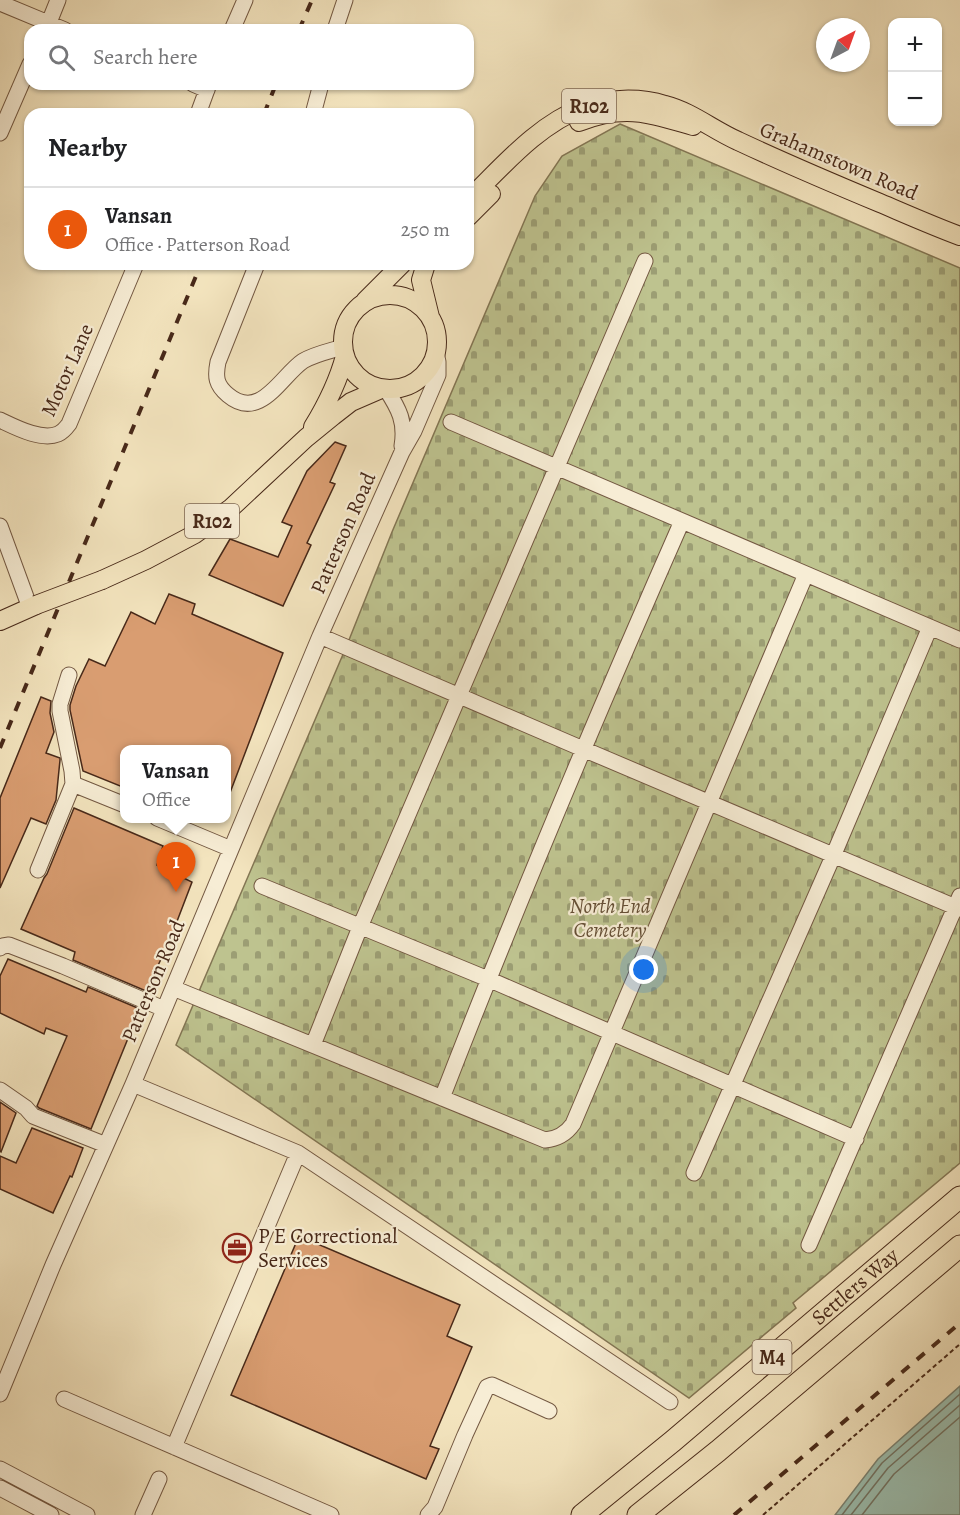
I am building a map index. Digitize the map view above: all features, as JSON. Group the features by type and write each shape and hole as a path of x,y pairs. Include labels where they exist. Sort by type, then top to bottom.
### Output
{"highway":[{"name":"Settlers Way","path":"582,1515 673,1441 960,1197"},
{"name":"Settlers Way","path":"638,1515 718,1451 960,1246"},
{"path":"647,1515 718,1451"}],"main road":[{"name":"Grahamstown Road","path":"474,194 554,122 585,107 602,102 645,100 664,104 685,112 734,140"},
{"name":"Grahamstown Road","path":"474,211 552,138 596,116 627,112 690,125 734,140 960,236"},
{"name":"R102","path":"306,438 333,392 339,376 344,351 344,331 350,316 396,270"},
{"path":"424,270 421,280 436,334 436,352"},
{"path":"362,304 376,297 397,295 416,303 430,318"},
{"path":"344,351 352,371 365,382 383,389"},
{"name":"R102","path":"0,621 147,560 195,534 231,508 306,438 351,402 383,389 400,388 418,380 432,365 436,352"}],"street":[{"path":"48,24 58,0"},
{"path":"235,24 245,0"},
{"path":"337,24 345,0"},
{"path":"0,3 41,24"},
{"path":"0,133 24,78"},
{"path":"199,108 202,90"},
{"path":"315,108 319,90"},
{"path":"313,1045 360,927 645,261"},
{"name":"Motor Lane","path":"0,420 31,433 47,436 60,434 64,430 69,424 133,270"},
{"path":"255,270 215,375 227,395 238,402 254,403 267,397 293,369 305,360 327,352 344,351"},
{"name":"Patterson Road","path":"0,1394 53,1264 133,1084 320,636 438,375 436,352"},
{"name":"Patterson Road","path":"383,389 400,412 404,435 402,452"},
{"path":"451,422 960,640"},
{"path":"442,1098 488,979 583,749 682,521"},
{"path":"0,526 33,607"},
{"path":"173,988 544,1140 565,1134 573,1124 806,574"},
{"path":"694,1173 834,854 930,627"},
{"path":"320,636 709,803 958,904 809,1245"},
{"path":"38,870 74,784 60,711 69,675"},
{"path":"74,784 120,803"},
{"path":"168,823 231,849"},
{"path":"262,886 488,979 856,1139"},
{"path":"0,948 9,945 164,1009"},
{"path":"133,1084 298,1153 670,1402"},
{"path":"0,1090 26,1108 33,1116 106,1145"},
{"path":"174,1447 298,1153"},
{"path":"428,1515 435,1507 487,1387 492,1385 549,1411"},
{"path":"64,1400 330,1515"},
{"path":"0,1469 56,1511"},
{"path":"143,1515 159,1479"},
{"path":"0,1488 56,1511 87,1515"}],"path":[{"path":"763,1515 960,1344"}],"green space":[{"name":"North End Cemetery","path":"620,124 960,268 960,1163 793,1303 796,1308 689,1398 176,1045 535,196 562,156"}],"water":[{"path":"960,1386 960,1515 835,1515 878,1459"}],"building":[{"path":"335,442 346,446 330,482 335,484 307,543 311,545 283,606 209,575 230,539 278,557 292,526 282,522 307,471"},
{"path":"169,594 195,604 192,614 283,653 231,790 231,745 120,745 120,786 83,771 70,705 89,659 105,666 131,612 155,624"},
{"path":"41,697 51,701 50,713 54,732 46,753 60,758 56,800 46,824 31,818 0,888 0,798"},
{"path":"74,808 163,846 157,865 192,882 163,958 146,991 73,960 75,952 21,929"},
{"path":"8,959 86,992 88,987 140,1009 91,1129 37,1106 67,1036 46,1028 44,1034 0,1013 0,976"},
{"path":"0,1102 16,1113 1,1152 0,1151"},
{"path":"32,1128 83,1148 72,1177 70,1176 53,1213 0,1189 0,1156 16,1163"},
{"path":"299,1236 460,1305 447,1336 472,1347 430,1446 439,1449 426,1479 231,1395"}],"railway":[{"path":"302,24 312,0"},
{"path":"266,108 274,90"},
{"path":"0,748 199,270"},
{"path":"734,1515 960,1323"}],"place":[{"name":"Vansan","path":"176,892"},
{"name":"P E Correctional Services","path":"237,1248"}]}
